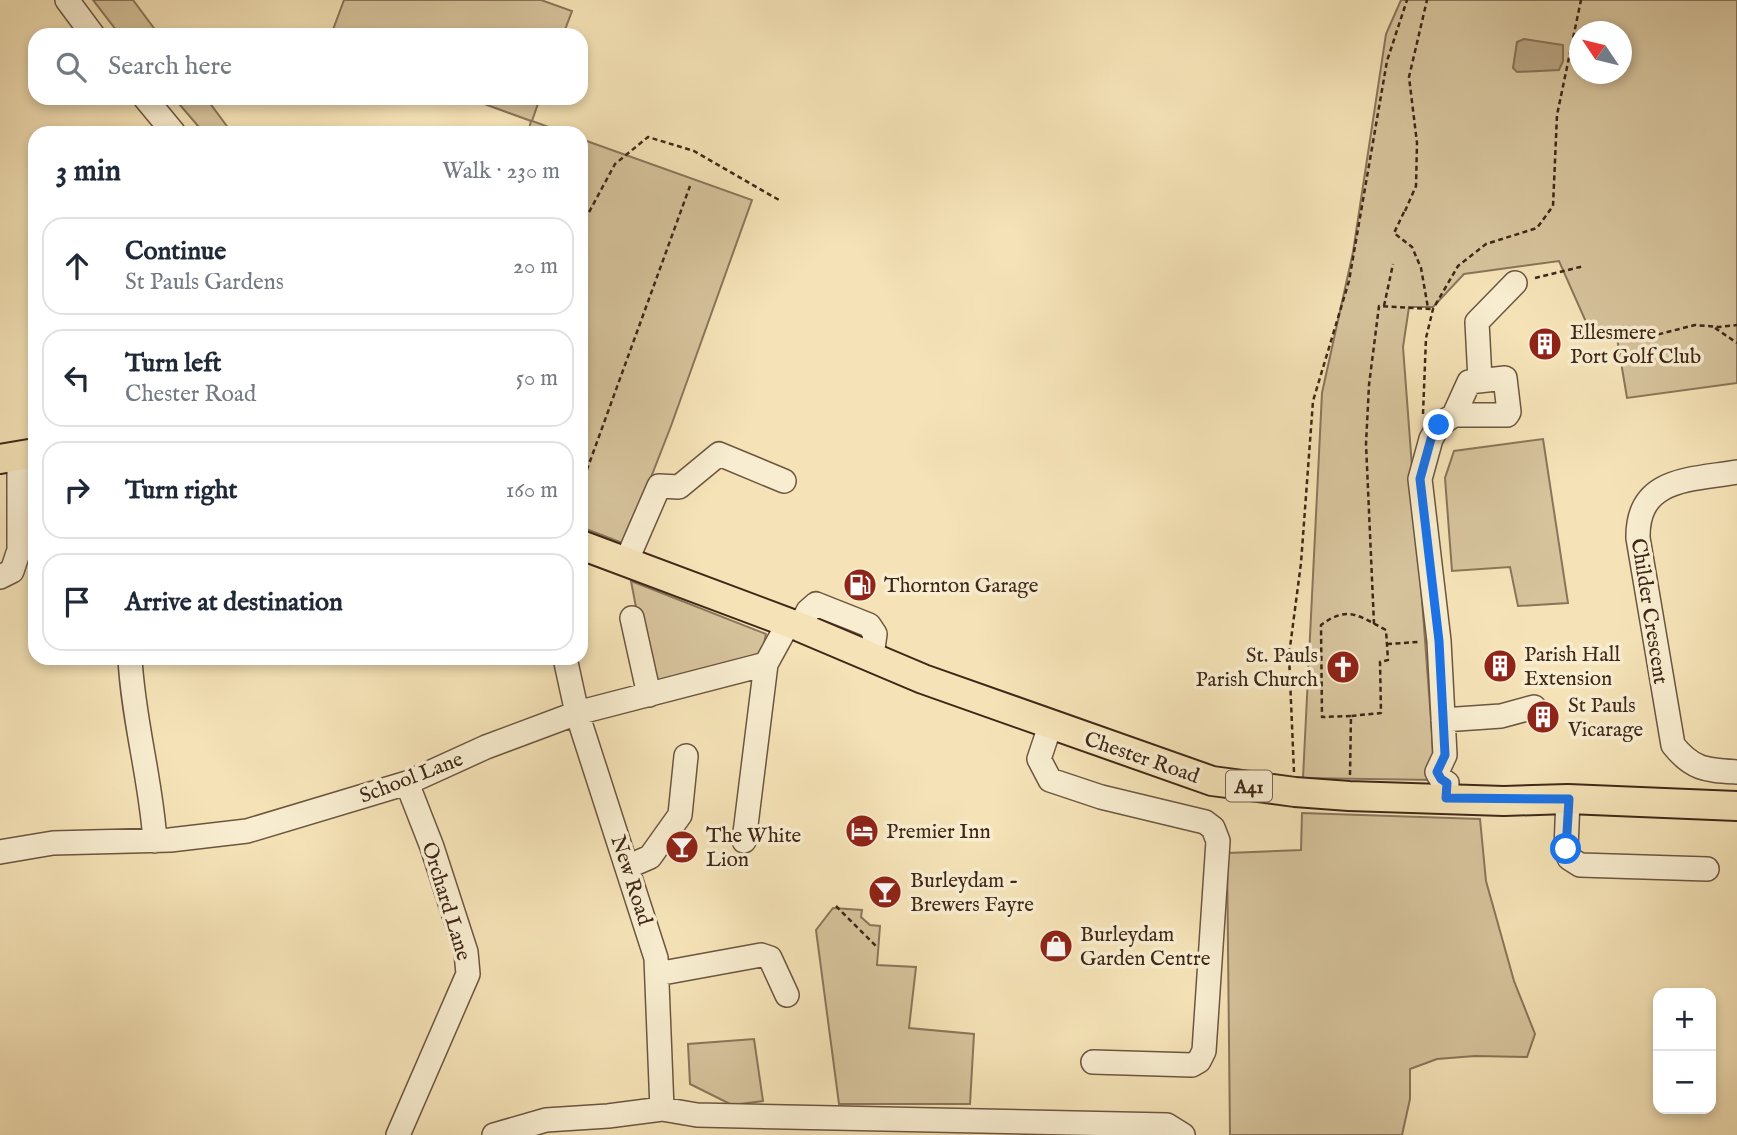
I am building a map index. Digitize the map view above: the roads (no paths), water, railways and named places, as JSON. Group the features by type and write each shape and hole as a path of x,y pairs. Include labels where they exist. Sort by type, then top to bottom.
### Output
{"main road":[{"name":"Chester Road","path":"588,547 794,624 923,679 1212,781 1349,796 1447,790 1569,799 1737,806"}],"street":[{"path":"67,0 88,28"},
{"path":"151,105 168,126"},
{"path":"1480,380 1477,322 1515,284"},
{"path":"1447,790 1437,772 1445,755 1439,641 1420,479 1431,439 1439,425 1454,415 1507,415 1509,412 1505,378 1466,384 1454,415"},
{"path":"626,562 659,486 680,487 719,454 784,481"},
{"path":"0,577 12,571 19,550 18,456"},
{"name":"Childer Crescent","path":"1737,472 1671,484 1648,498 1637,518 1637,528 1673,745 1691,764 1707,770 1737,772"},
{"path":"632,618 649,695"},
{"path":"744,841 766,664 794,624"},
{"name":"School Lane","path":"0,852 53,843 155,841 247,831 407,783 486,747 577,713 766,664"},
{"path":"130,665 131,688 153,812 155,841"},
{"name":"New Road","path":"567,665 577,713 656,958 662,1109"},
{"path":"1443,720 1501,716 1534,707"},
{"path":"1050,726 1039,759 1049,779 1101,797 1205,822 1213,828 1218,841 1204,1051 1199,1061 1192,1065 1093,1062"},
{"path":"627,867 650,857 680,815 686,756"},
{"name":"Orchard Lane","path":"398,1135 468,974 466,952 432,847 407,783"},
{"path":"1569,799 1566,849 1569,858 1580,865 1680,859 1707,869"},
{"path":"657,974 761,955 769,958 787,995"},
{"path":"494,1135 546,1120 662,1109 697,1115 868,1127 1167,1125 1183,1135"}],"place":[{"name":"Ellesmere Port Golf Club","path":"1545,344"},
{"name":"Thornton Garage","path":"860,585"},
{"name":"Parish Hall Extension","path":"1500,666"},
{"name":"St. Pauls Parish Church","path":"1343,667"},
{"name":"St Pauls Vicarage","path":"1543,717"},
{"name":"Premier Inn","path":"862,831"},
{"name":"The White Lion","path":"682,847"},
{"name":"Burleydam - Brewers Fayre","path":"885,892"},
{"name":"Burleydam Garden Centre","path":"1056,946"}]}
